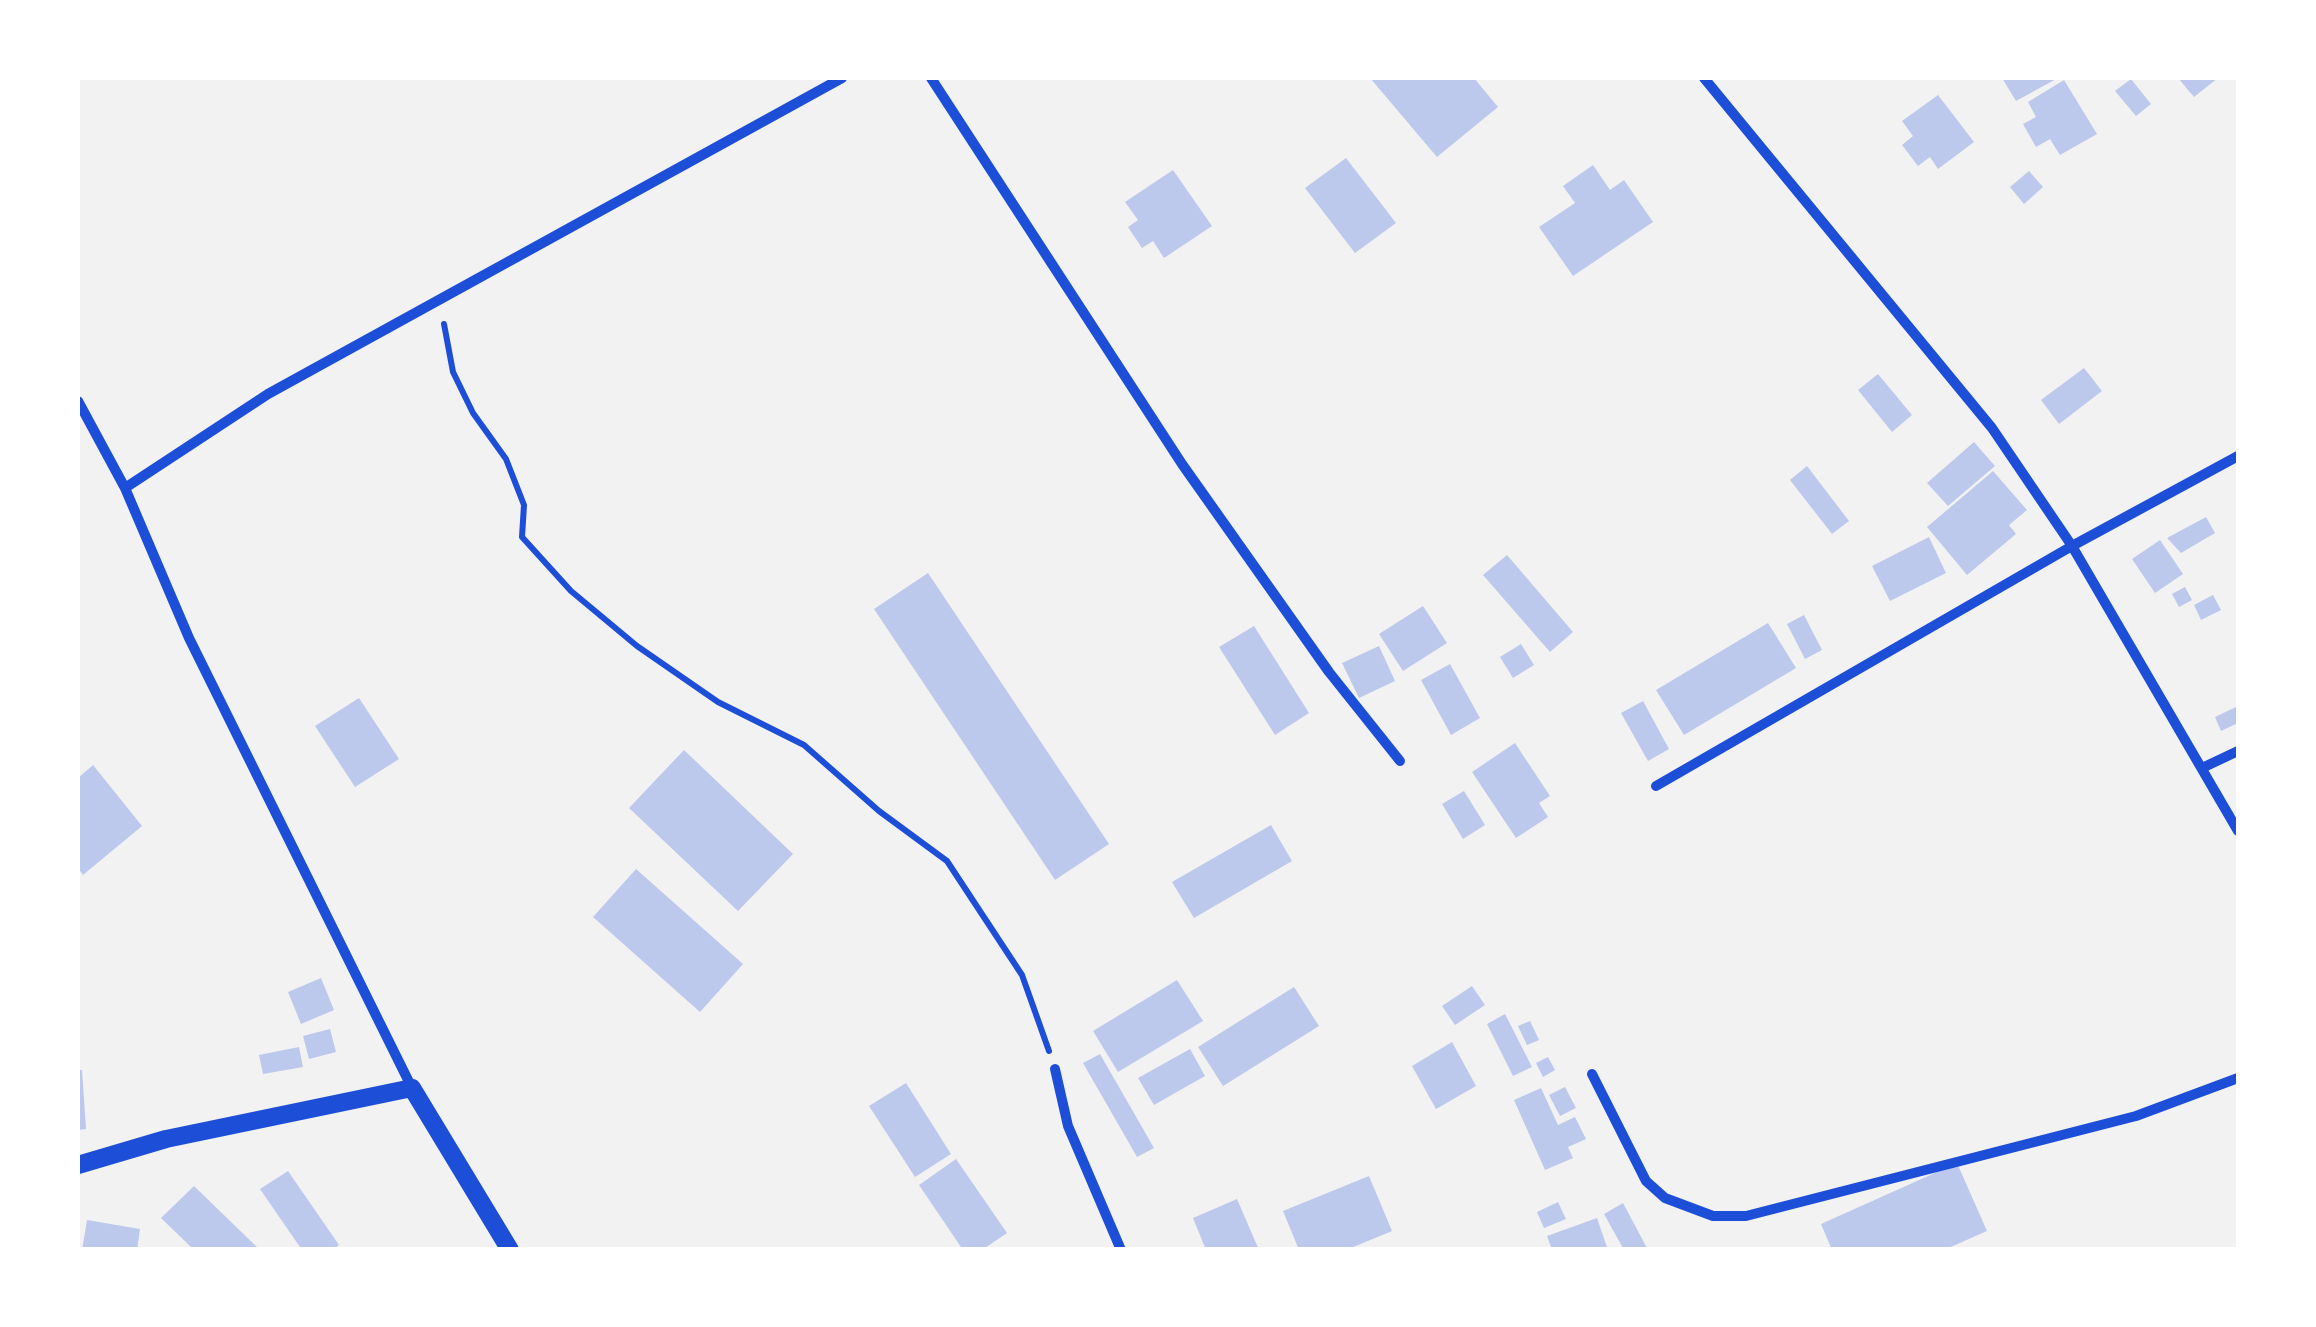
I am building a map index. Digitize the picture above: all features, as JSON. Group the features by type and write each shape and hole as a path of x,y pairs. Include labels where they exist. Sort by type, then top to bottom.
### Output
{"street":[{"path":"806,95 809,78"},
{"path":"125,488 268,394 440,303 842,78"},
{"path":"931,78 1182,464 1329,672 1400,761"},
{"path":"1704,78 1992,428 2072,546 2238,831"},
{"path":"78,401 125,488 189,638 412,1088 510,1250"},
{"path":"1656,786 2072,546 2238,456"},
{"path":"2202,768 2238,751"},
{"path":"1056,1069 1068,1126 1121,1250"},
{"path":"1592,1074 1646,1181 1664,1198 1713,1216 1746,1216 2136,1116 2238,1078"},
{"path":"78,1165 166,1140 412,1088"}],"path":[{"path":"440,303 452,372 473,413 506,460 524,505 522,537 571,591 637,646 718,702 804,745 879,811 947,861 1022,975 1056,1069"}],"building":[{"path":"1370,78 1474,78 1498,107 1437,157"},
{"path":"2002,78 2058,78 2016,101"},
{"path":"2178,78 2218,78 2194,97"},
{"path":"2131,79 2151,104 2136,116 2115,91"},
{"path":"2064,80 2097,134 2060,155 2050,139 2036,147 2023,124 2036,117 2028,102"},
{"path":"1938,95 1974,142 1938,169 1930,157 1918,166 1902,145 1913,136 1902,121"},
{"path":"1346,158 1396,223 1355,253 1305,188"},
{"path":"1593,165 1610,190 1624,180 1653,222 1573,276 1539,227 1575,203 1563,186"},
{"path":"1173,170 1212,226 1164,258 1153,241 1142,248 1128,227 1138,220 1125,202"},
{"path":"2029,171 2043,187 2024,204 2010,187"},
{"path":"2084,368 2102,391 2059,424 2041,400"},
{"path":"1878,374 1912,415 1892,432 1858,390"},
{"path":"1974,442 1995,466 1948,506 1927,483"},
{"path":"1807,466 1849,521 1832,534 1790,480"},
{"path":"1993,471 2027,510 2009,525 2016,534 1967,575 1927,527"},
{"path":"2206,517 2215,533 2181,553 2167,538"},
{"path":"1929,537 1946,573 1890,601 1872,566"},
{"path":"2160,540 2183,574 2155,593 2132,559"},
{"path":"1507,555 1573,632 1550,652 1483,575"},
{"path":"928,573 1109,844 1055,880 874,609"},
{"path":"2185,587 2192,600 2179,607 2172,594"},
{"path":"2213,595 2221,610 2201,620 2194,605"},
{"path":"1423,606 1447,643 1403,671 1379,634"},
{"path":"1804,615 1822,650 1805,659 1787,624"},
{"path":"1768,623 1796,668 1684,735 1656,690"},
{"path":"1254,626 1309,713 1275,735 1219,647"},
{"path":"1521,644 1534,665 1513,678 1500,657"},
{"path":"1379,646 1395,681 1359,698 1342,663"},
{"path":"1450,664 1480,718 1451,735 1421,680"},
{"path":"359,698 399,759 355,787 315,726"},
{"path":"1643,701 1669,749 1648,761 1621,713"},
{"path":"2236,707 2238,723 2221,731 2215,717"},
{"path":"1515,743 1550,796 1539,803 1548,817 1516,838 1472,772"},
{"path":"684,750 793,854 738,911 629,808"},
{"path":"93,765 142,826 83,875 78,868 78,778"},
{"path":"1464,791 1485,825 1463,839 1442,804"},
{"path":"1271,825 1292,861 1194,918 1172,882"},
{"path":"636,869 743,964 700,1012 593,917"},
{"path":"321,978 334,1010 301,1024 288,992"},
{"path":"1177,980 1203,1021 1118,1072 1093,1031"},
{"path":"1472,986 1485,1005 1455,1025 1442,1006"},
{"path":"1294,987 1319,1026 1223,1086 1198,1047"},
{"path":"1505,1014 1532,1067 1513,1076 1487,1024"},
{"path":"1530,1021 1539,1040 1527,1045 1518,1026"},
{"path":"330,1029 336,1052 309,1059 303,1036"},
{"path":"1452,1042 1476,1086 1436,1109 1412,1066"},
{"path":"299,1047 303,1067 263,1074 259,1055"},
{"path":"1190,1049 1205,1076 1154,1105 1138,1078"},
{"path":"1100,1054 1154,1148 1137,1157 1083,1063"},
{"path":"1548,1057 1555,1070 1543,1077 1536,1063"},
{"path":"78,1070 82,1070 86,1129 78,1130"},
{"path":"906,1083 951,1154 915,1177 869,1106"},
{"path":"1565,1087 1576,1108 1560,1116 1549,1095"},
{"path":"1541,1088 1558,1125 1575,1117 1586,1139 1568,1147 1573,1158 1545,1170 1514,1100"},
{"path":"956,1159 1007,1233 982,1250 963,1250 919,1185"},
{"path":"1957,1163 1987,1231 1944,1250 1832,1250 1821,1224"},
{"path":"288,1171 339,1245 332,1250 302,1250 260,1189"},
{"path":"1369,1176 1392,1231 1346,1250 1299,1250 1283,1211"},
{"path":"194,1186 260,1250 194,1250 161,1218"},
{"path":"1237,1199 1259,1250 1206,1250 1193,1218"},
{"path":"1558,1202 1566,1219 1544,1228 1537,1212"},
{"path":"1623,1203 1648,1250 1624,1250 1604,1214"},
{"path":"1597,1218 1608,1250 1552,1250 1547,1236"},
{"path":"87,1220 140,1229 137,1250 82,1250"}]}
